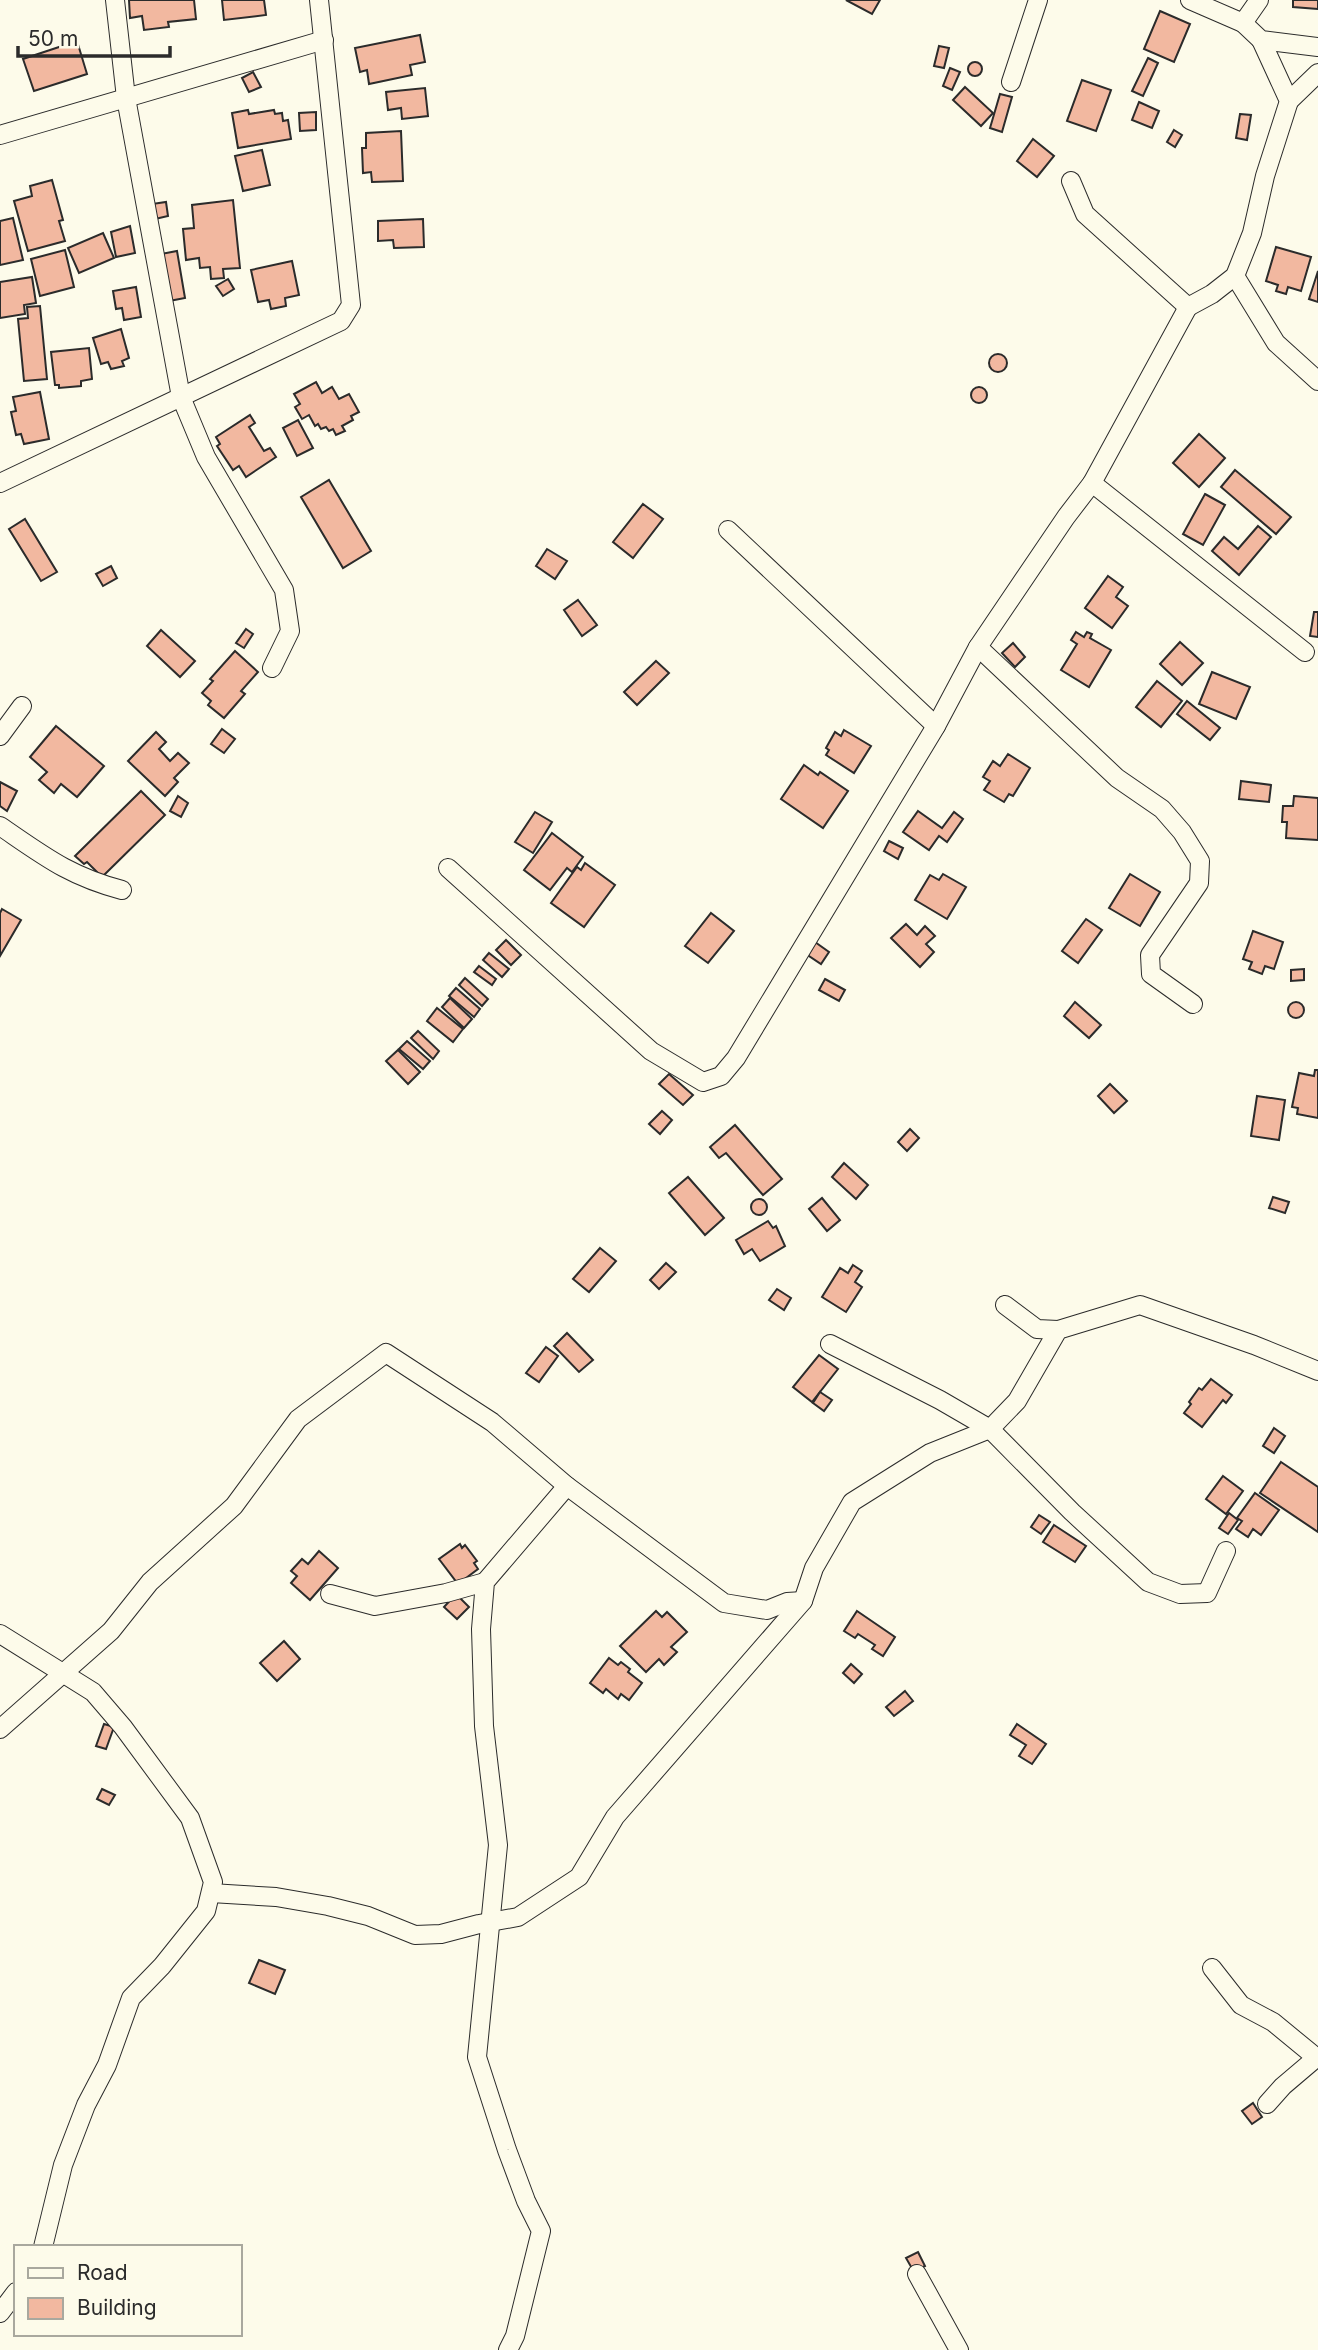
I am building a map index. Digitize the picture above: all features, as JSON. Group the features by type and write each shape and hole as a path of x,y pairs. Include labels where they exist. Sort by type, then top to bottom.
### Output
{"street":[{"path":"115,0 126,98 181,397 206,457 284,590 290,631 272,668"},
{"path":"0,483 341,321 351,305 319,0"},
{"path":"1011,82 1038,0"},
{"path":"1190,0 1243,23 1261,40 1289,101"},
{"path":"1243,23 1259,0"},
{"path":"0,135 324,40"},
{"path":"1261,40 1318,47"},
{"path":"448,868 651,1051 703,1082 721,1076 736,1058 936,726 978,648 1092,483 1188,307 1212,294 1235,276 1252,233 1265,176 1289,101 1318,73"},
{"path":"1071,181 1085,214 1188,307"},
{"path":"1235,276 1276,342 1318,381"},
{"path":"1092,483 1305,652"},
{"path":"729,530 936,726"},
{"path":"978,648 1117,778 1161,809 1182,832 1195,852 1200,861 1199,883 1150,955 1151,974 1193,1004"},
{"path":"0,736 22,706"},
{"path":"0,826 62,868 91,882 122,890"},
{"path":"1005,1305 1037,1329 1058,1330 1140,1305 1254,1345 1318,1371"},
{"path":"211,1893 276,1897 328,1906 368,1916 415,1935 441,1934 518,1917 579,1877 615,1817 803,1601 814,1568 852,1502 930,1453 990,1429 1017,1401 1058,1330"},
{"path":"830,1344 990,1429 1072,1512 1149,1582 1180,1594 1207,1593 1226,1551"},
{"path":"0,1728 64,1675 111,1631 150,1582 233,1506 298,1419 386,1353 492,1422 567,1486 724,1603 767,1610 787,1602 803,1601"},
{"path":"330,1594 375,1606 446,1593 485,1582 567,1486"},
{"path":"485,1582 481,1629 484,1726 498,1845 477,2057 521,2188 541,2231 515,2336 508,2350"},
{"path":"0,1634 93,1692 123,1727 190,1818 213,1882 206,1911 162,1966 131,1998 107,2065 86,2105 63,2165 43,2245"},
{"path":"1212,1968 1241,2005 1273,2022 1317,2059 1283,2086 1267,2104"},
{"path":"917,2274 959,2350"},
{"path":"0,2313 14,2295"}],"building":[{"path":"129,0 194,0 196,19 168,22 169,27 144,30 142,16 130,18"},
{"path":"222,0 264,0 266,15 224,20"},
{"path":"846,0 880,0 872,14"},
{"path":"1293,0 1318,0 1318,9 1293,7"},
{"path":"1160,11 1190,24 1174,62 1144,49"},
{"path":"420,35 425,62 410,65 412,75 369,84 367,70 360,72 355,48"},
{"path":"77,41 87,74 34,91 23,59"},
{"path":"939,46 949,48 944,68 934,66"},
{"path":"1148,58 1158,63 1143,96 1132,91"},
{"path":"972,62 978,62 982,69 978,76 972,76 968,72 968,66"},
{"path":"950,68 960,72 952,90 943,86"},
{"path":"253,72 261,87 249,92 242,78"},
{"path":"1082,80 1111,90 1096,131 1067,121"},
{"path":"965,87 993,113 981,126 953,100"},
{"path":"425,88 428,116 402,119 401,108 388,110 386,92"},
{"path":"1000,94 1012,97 1002,132 990,128"},
{"path":"1139,102 1159,111 1152,128 1132,120"},
{"path":"248,110 249,114 274,110 275,114 282,113 283,121 288,120 291,139 238,148 232,113"},
{"path":"316,112 316,130 300,131 299,113"},
{"path":"1240,114 1251,115 1247,140 1236,138"},
{"path":"1174,130 1182,135 1175,147 1167,142"},
{"path":"401,131 403,181 372,182 371,172 363,173 362,148 366,148 366,133"},
{"path":"1033,139 1054,156 1037,177 1017,161"},
{"path":"262,150 270,185 243,191 235,156"},
{"path":"52,180 63,220 59,221 65,241 28,251 14,201 32,196 30,186"},
{"path":"233,200 240,268 223,269 224,278 211,279 210,267 200,268 199,258 186,260 183,229 194,228 192,205"},
{"path":"166,202 168,216 155,219 152,204"},
{"path":"13,218 23,260 0,265 0,221"},
{"path":"423,219 424,247 394,248 393,240 378,241 378,221"},
{"path":"130,226 135,253 116,257 111,232"},
{"path":"103,233 114,258 79,273 68,248"},
{"path":"1276,247 1311,257 1301,291 1288,287 1286,294 1276,291 1278,285 1266,281"},
{"path":"65,250 74,287 40,296 31,259"},
{"path":"177,251 185,298 169,301 161,254"},
{"path":"292,261 299,295 285,298 286,306 271,309 269,300 258,302 251,270"},
{"path":"1318,271 1318,302 1309,299"},
{"path":"32,277 36,303 24,305 25,314 0,318 0,282"},
{"path":"228,279 234,289 223,296 216,286"},
{"path":"136,287 141,317 124,320 122,308 116,309 113,291"},
{"path":"40,306 47,379 24,381 18,319 28,318 27,307"},
{"path":"121,329 129,358 122,361 124,366 111,369 108,362 101,364 93,338"},
{"path":"89,348 92,379 81,381 81,386 59,388 59,385 55,385 51,352"},
{"path":"994,354 1002,354 1007,363 1005,370 994,372 989,367 989,359"},
{"path":"316,382 322,393 332,387 339,399 349,394 359,412 351,416 353,420 342,426 345,431 336,435 333,429 329,431 326,427 321,429 318,424 315,426 309,415 302,419 295,407 300,404 294,394"},
{"path":"979,387 987,395 979,403 971,395"},
{"path":"40,392 49,439 24,444 21,434 16,435 11,412 16,411 13,397"},
{"path":"250,415 255,423 249,427 264,451 270,448 276,457 246,477 239,466 233,470 217,446 220,444 216,437"},
{"path":"298,420 313,448 297,456 283,428"},
{"path":"1199,434 1225,458 1199,487 1173,463"},
{"path":"1235,470 1291,517 1276,534 1221,487"},
{"path":"329,480 371,551 343,568 301,497"},
{"path":"1205,494 1225,505 1203,545 1183,534"},
{"path":"643,504 663,519 633,558 613,542"},
{"path":"25,519 57,572 41,581 9,529"},
{"path":"1258,526 1271,537 1239,575 1212,551 1224,537 1238,549"},
{"path":"547,549 567,561 555,579 536,566"},
{"path":"111,566 117,578 103,586 96,574"},
{"path":"1108,576 1123,587 1116,597 1128,606 1112,628 1085,608"},
{"path":"578,600 597,625 582,636 564,610"},
{"path":"1314,612 1318,612 1318,637 1310,636"},
{"path":"246,629 253,634 244,648 236,643"},
{"path":"161,630 195,661 180,677 147,646"},
{"path":"1076,632 1084,637 1087,632 1092,634 1090,638 1111,650 1089,687 1061,670 1077,644 1071,640"},
{"path":"1180,642 1203,663 1182,685 1160,664"},
{"path":"1013,643 1025,657 1015,667 1002,653"},
{"path":"235,651 258,672 241,691 245,694 224,718 208,705 211,701 202,693 213,681 210,679"},
{"path":"656,661 669,673 637,705 624,692"},
{"path":"1212,672 1250,687 1236,719 1199,704"},
{"path":"1157,681 1182,701 1161,727 1136,707"},
{"path":"1187,701 1220,728 1210,740 1177,714"},
{"path":"56,726 104,766 77,797 61,784 54,793 39,780 47,772 30,757"},
{"path":"222,729 235,739 224,753 211,744"},
{"path":"844,730 871,746 854,773 826,755 829,750 826,748 835,732 841,736"},
{"path":"156,732 166,742 159,749 170,761 178,753 189,763 174,778 178,782 165,796 128,761"},
{"path":"1008,754 1030,768 1013,796 1009,794 1004,802 984,790 990,781 983,777 993,761 1000,766"},
{"path":"804,765 818,775 820,772 848,791 823,828 781,799"},
{"path":"1241,781 1271,785 1269,802 1239,799"},
{"path":"0,782 17,791 7,811 0,806"},
{"path":"141,791 165,815 102,877 87,862 84,864 75,856"},
{"path":"178,796 188,803 181,817 170,811"},
{"path":"1294,796 1318,798 1318,840 1286,838 1287,822 1282,822 1283,806 1293,806"},
{"path":"918,811 942,828 954,812 963,819 947,842 939,836 929,850 903,832"},
{"path":"535,812 552,822 533,853 515,842"},
{"path":"552,833 583,857 572,872 567,868 550,890 524,870"},
{"path":"889,841 903,848 898,859 884,851"},
{"path":"585,863 615,885 584,927 551,903 577,867 581,870"},
{"path":"943,874 966,887 947,919 915,900 930,875 939,880"},
{"path":"1130,874 1160,892 1140,926 1109,908"},
{"path":"2,909 21,920 0,956 0,913"},
{"path":"711,913 734,931 708,963 685,946"},
{"path":"1086,919 1102,930 1078,963 1062,951"},
{"path":"906,924 917,935 925,926 935,936 926,944 934,952 920,967 891,938"},
{"path":"1253,931 1283,942 1274,969 1265,966 1262,974 1249,969 1252,962 1243,959"},
{"path":"506,940 521,955 511,965 496,950"},
{"path":"815,942 829,952 821,964 806,954"},
{"path":"489,953 509,969 502,977 483,960"},
{"path":"479,966 496,979 492,985 474,972"},
{"path":"1304,969 1304,980 1291,981 1291,970"},
{"path":"465,978 488,999 482,1006 459,985"},
{"path":"825,979 845,990 839,1001 819,990"},
{"path":"456,988 480,1009 474,1017 449,996"},
{"path":"450,998 472,1019 464,1028 442,1007"},
{"path":"1075,1002 1101,1025 1089,1038 1064,1016"},
{"path":"1293,1002 1299,1002 1304,1010 1302,1016 1293,1018 1288,1013 1288,1007"},
{"path":"437,1008 463,1029 453,1042 427,1021"},
{"path":"418,1031 439,1051 433,1059 411,1038"},
{"path":"407,1041 430,1061 423,1069 399,1049"},
{"path":"398,1050 420,1072 408,1084 386,1061"},
{"path":"1315,1070 1318,1070 1318,1118 1297,1114 1298,1108 1292,1107 1299,1073 1314,1076"},
{"path":"669,1074 693,1095 683,1105 659,1084"},
{"path":"1110,1084 1127,1101 1114,1113 1098,1096"},
{"path":"1257,1096 1285,1100 1279,1140 1251,1136"},
{"path":"662,1111 672,1120 660,1134 649,1124"},
{"path":"735,1125 782,1179 763,1195 726,1153 719,1158 710,1147"},
{"path":"910,1129 919,1138 907,1151 898,1142"},
{"path":"844,1163 868,1185 856,1199 832,1177"},
{"path":"688,1177 724,1218 705,1235 669,1193"},
{"path":"1273,1197 1289,1202 1285,1213 1269,1208"},
{"path":"822,1198 840,1220 827,1231 809,1209"},
{"path":"756,1199 762,1199 767,1207 765,1213 756,1215 751,1210 751,1204"},
{"path":"768,1221 773,1228 776,1226 785,1246 760,1261 752,1249 744,1254 736,1240"},
{"path":"600,1248 616,1261 589,1292 573,1279"},
{"path":"666,1263 676,1272 659,1289 650,1280"},
{"path":"853,1265 862,1271 855,1282 862,1287 846,1312 822,1297 840,1268 848,1273"},
{"path":"777,1289 791,1298 784,1310 769,1300"},
{"path":"567,1333 593,1360 579,1372 554,1346"},
{"path":"546,1347 558,1356 539,1382 526,1373"},
{"path":"819,1355 838,1369 812,1402 793,1387"},
{"path":"1211,1379 1232,1395 1226,1403 1223,1400 1202,1427 1184,1413 1199,1388 1202,1390"},
{"path":"820,1392 832,1400 824,1411 813,1403"},
{"path":"1274,1428 1285,1436 1274,1453 1263,1446"},
{"path":"1281,1462 1318,1487 1318,1532 1260,1493"},
{"path":"1223,1476 1243,1491 1226,1514 1206,1499"},
{"path":"1255,1493 1279,1510 1261,1535 1253,1529 1248,1537 1236,1529 1242,1521 1237,1518"},
{"path":"1229,1513 1238,1520 1228,1534 1219,1528"},
{"path":"1039,1515 1050,1522 1041,1534 1031,1527"},
{"path":"1054,1525 1086,1546 1075,1562 1043,1542"},
{"path":"460,1544 462,1548 465,1545 477,1561 474,1563 478,1569 458,1584 439,1559"},
{"path":"319,1551 338,1568 310,1600 291,1583 297,1576 291,1571 302,1559 308,1564"},
{"path":"456,1594 469,1607 457,1619 444,1607"},
{"path":"656,1611 662,1617 667,1612 687,1632 671,1647 677,1652 664,1665 659,1659 646,1672 620,1646"},
{"path":"857,1611 895,1637 883,1656 872,1649 875,1645 858,1634 855,1638 844,1631"},
{"path":"284,1641 300,1659 277,1681 260,1663"},
{"path":"609,1658 618,1665 621,1662 630,1669 628,1672 642,1683 629,1700 621,1694 618,1699 606,1689 603,1693 590,1683"},
{"path":"851,1664 862,1674 854,1683 843,1673"},
{"path":"905,1691 913,1701 894,1716 886,1707"},
{"path":"104,1724 114,1727 106,1749 96,1746"},
{"path":"1017,1724 1046,1744 1032,1764 1019,1756 1026,1745 1010,1735"},
{"path":"102,1789 115,1795 109,1805 97,1799"},
{"path":"259,1960 285,1970 275,1994 249,1983"},
{"path":"1253,2103 1262,2117 1252,2124 1242,2111"},
{"path":"918,2252 925,2266 914,2272 906,2258"}]}
